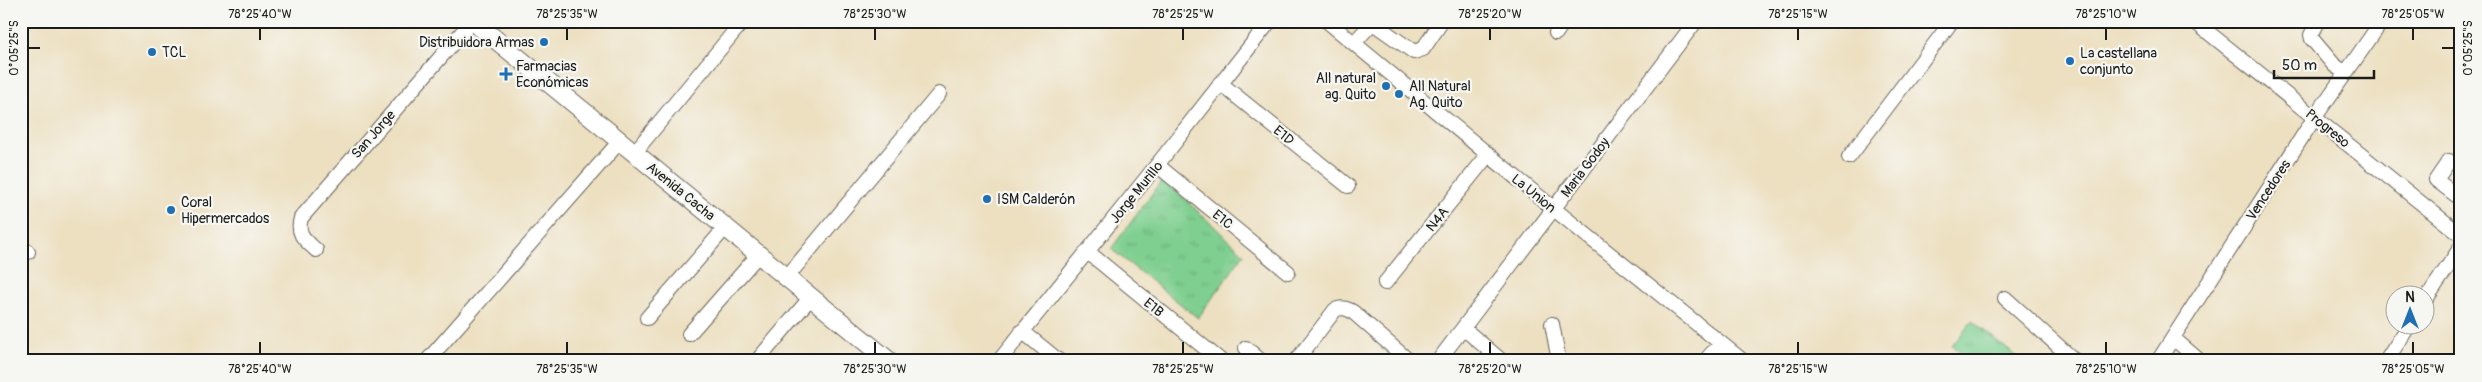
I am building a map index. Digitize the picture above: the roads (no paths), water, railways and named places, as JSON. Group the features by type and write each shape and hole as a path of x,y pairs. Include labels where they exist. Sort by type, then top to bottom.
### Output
{"street":[{"path":"634,153 743,21"},
{"name":"Jorge Murillo","path":"999,361 1158,165 1270,21"},
{"name":"La Union","path":"1327,21 1554,209 1744,361"},
{"path":"1354,43 1371,22 1414,52 1423,49 1442,21"},
{"name":"Maria Godoy","path":"1438,361 1696,21"},
{"path":"1849,157 1952,21"},
{"name":"Progreso","path":"2194,21 2315,117 2460,237"},
{"name":"Vencedores","path":"2158,361 2315,117 2382,21"},
{"path":"2318,22 2311,35 2312,39 2334,65 2346,73"},
{"name":"Avenida Cacha","path":"478,23 889,361"},
{"name":"San Jorge","path":"316,250 300,233 298,226 301,218 478,23"},
{"name":"E1D","path":"1220,83 1348,186"},
{"path":"787,277 939,94"},
{"path":"427,361 620,141"},
{"name":"N4A","path":"1385,283 1488,155"},
{"path":"2450,161 2436,180 2461,199"},
{"name":"E1C","path":"1158,165 1288,272"},
{"path":"648,318 726,228"},
{"path":"2434,284 2460,237"},
{"name":"E1B","path":"1088,252 1221,361"},
{"path":"689,334 759,254"},
{"path":"757,361 811,296"},
{"path":"2005,298 2075,361"},
{"path":"1296,361 1335,310 1340,308 1346,308 1353,312 1409,361"},
{"path":"1552,324 1559,361"},
{"path":"1462,328 1502,361"},
{"path":"1022,331 1059,361"},
{"path":"2386,361 2404,334"},
{"path":"2172,338 2200,361"},
{"path":"1705,361 1722,343"},
{"path":"1246,348 1261,361"}],"place":[{"name":"Distribuidora Armas","path":"544,42"},
{"name":"TCL","path":"152,52"},
{"name":"La castellana conjunto","path":"2070,61"},
{"name":"Farmacias Económicas","path":"506,74"},
{"name":"All natural ag. Quito","path":"1386,86"},
{"name":"All Natural Ag. Quito","path":"1399,94"},
{"name":"ISM Calderón","path":"987,199"},
{"name":"Coral Hipermercados","path":"171,210"}]}
